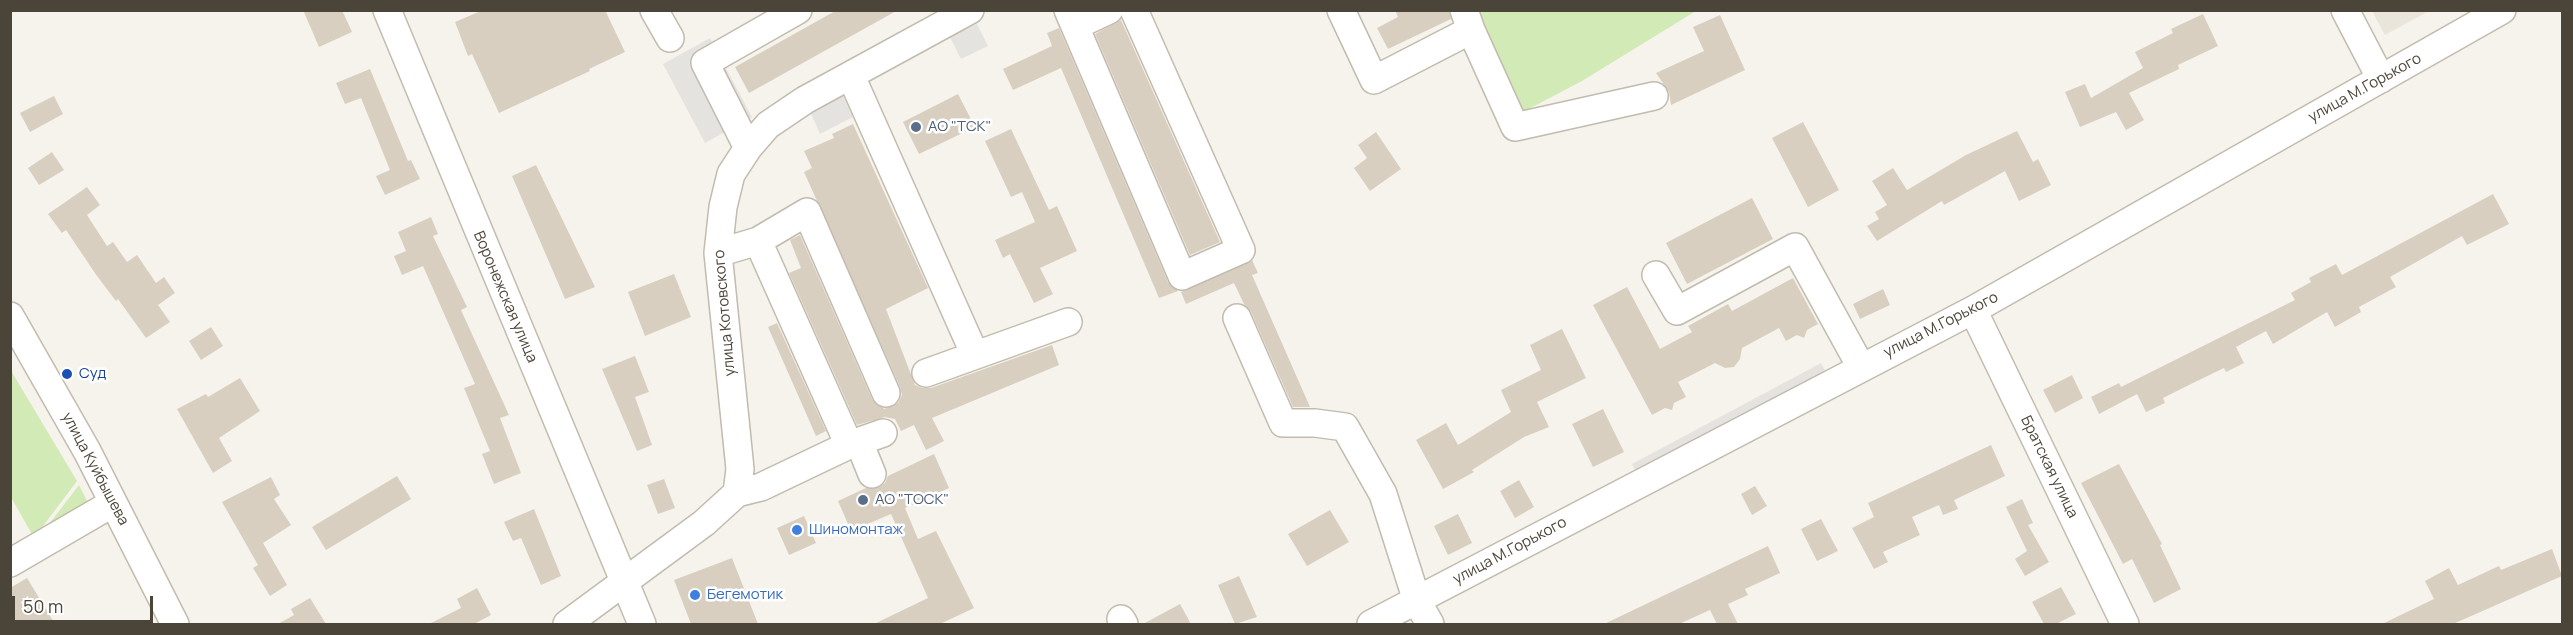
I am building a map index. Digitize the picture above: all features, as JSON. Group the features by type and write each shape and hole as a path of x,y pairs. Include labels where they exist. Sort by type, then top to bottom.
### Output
{"street":[{"name":"Воронежская улица","path":"387,10 642,624"},
{"path":"654,10 670,38"},
{"path":"748,148 705,63 798,10"},
{"name":"улица Котовского","path":"737,493 740,470 718,253 723,207 731,174 748,148 768,125 805,100 970,10"},
{"path":"1109,10 1072,18 1182,276 1241,250 1134,10"},
{"path":"1341,10 1374,80 1467,20 1515,127 1654,96"},
{"path":"2345,10 2381,79"},
{"name":"улица М.Горького","path":"1371,624 1861,366 1973,310 2502,10"},
{"path":"851,76 975,355"},
{"path":"718,253 758,241 807,212 886,393"},
{"path":"758,241 864,440 872,474"},
{"path":"1656,275 1677,311 1795,247 1861,366"},
{"name":"Братская улица","path":"1973,310 2125,624"},
{"name":"улица Куйбышева","path":"10,316 113,503 175,624"},
{"path":"1236,318 1283,423 1316,423 1345,427 1383,494 1418,601 1430,624"},
{"path":"926,373 1068,322"},
{"path":"567,624 704,523 737,493 761,487 864,440"},
{"path":"10,563 113,503"}],"shaded area":[{"path":"2372,11 2429,11 2385,35"},
{"path":"977,24 988,46 961,59 950,37"},
{"path":"710,38 752,117 705,143 663,64"},
{"path":"837,83 853,117 820,134 805,100"},
{"path":"1821,363 1829,378 1640,479 1632,464"}],"green space":[{"path":"1475,11 1696,11 1582,81 1521,113"},
{"path":"10,369 77,481 34,538 11,497"},
{"path":"79,485 91,509 36,541"}],"building":[{"path":"303,10 342,10 352,32 319,47"},
{"path":"483,10 605,10 625,52 589,69 590,71 499,113 472,54 468,56 455,22"},
{"path":"837,10 898,10 749,93 735,67"},
{"path":"1395,10 1449,10 1451,19 1388,49 1377,28 1398,17"},
{"path":"2203,14 2218,46 2178,65 2179,69 2129,93 2144,120 2126,130 2116,112 2080,127 2065,92 2085,84 2091,98 2143,68 2135,52 2173,33 2171,29"},
{"path":"1720,15 1745,70 1671,105 1669,92 1656,73 1704,51 1693,27"},
{"path":"1121,20 1220,242 1190,255 1095,34"},
{"path":"1059,28 1168,282 1178,291 1159,298 1061,68 1013,90 1003,69 1052,46 1047,33"},
{"path":"370,69 408,161 411,160 420,179 385,195 376,176 390,170 361,98 345,104 336,83"},
{"path":"958,94 975,127 919,154 903,122"},
{"path":"54,96 63,114 30,132 20,113"},
{"path":"1803,122 1839,190 1808,207 1772,138"},
{"path":"853,124 928,288 886,309 915,385 931,388 1052,345 1059,365 932,418 944,441 926,450 914,425 901,431 895,419 885,417 857,425 789,273 801,268 790,240 800,235 872,399 884,409 898,403 902,395 900,387 804,172 812,168 804,151 834,138 832,134"},
{"path":"1011,129 1049,210 1057,206 1077,251 1040,268 1053,294 1034,303 1010,254 1003,258 995,240 1035,222 1022,192 1011,197 985,141"},
{"path":"2017,131 2033,162 2038,159 2051,185 2019,201 2005,171 1944,205 1942,201 1877,241 1867,226 1879,219 1875,212 1887,205 1872,181 1893,168 1907,190 1966,155"},
{"path":"1376,132 1401,169 1370,191 1354,168 1367,158 1358,145"},
{"path":"52,152 64,170 39,185 28,168"},
{"path":"536,165 595,287 565,299 512,176"},
{"path":"87,187 100,205 87,215 107,246 113,242 127,262 137,255 156,283 164,277 175,293 158,305 170,322 146,338 118,299 116,301 97,276 66,230 62,233 48,214"},
{"path":"2493,194 2509,224 2467,245 2462,236 2390,277 2396,287 2359,307 2361,312 2335,327 2327,312 2273,344 2266,331 2236,347 2244,363 2226,372 2224,368 2163,398 2165,403 2146,412 2137,394 2099,414 2091,397 2119,383 2121,387 2295,300 2291,293 2311,282 2309,278 2336,264 2342,275"},
{"path":"1752,198 1773,239 1687,284 1666,243"},
{"path":"431,217 438,234 433,236 467,307 461,310 509,415 500,418 521,473 494,484 482,454 490,451 464,388 475,384 423,266 402,275 394,256 406,251 398,232"},
{"path":"1252,260 1258,273 1252,275 1310,407 1293,407 1251,312 1244,304 1234,283 1186,304 1181,292"},
{"path":"674,274 691,317 645,336 628,292"},
{"path":"1793,278 1818,324 1807,330 1804,338 1797,335 1786,341 1779,328 1742,348 1740,359 1734,367 1725,368 1715,363 1678,382 1686,397 1674,403 1672,410 1665,408 1652,415 1593,305 1627,287 1660,349 1692,332 1688,326 1728,304 1732,311"},
{"path":"1883,289 1890,305 1860,319 1853,304"},
{"path":"777,323 826,431 816,436 768,327"},
{"path":"211,327 223,346 201,360 189,341"},
{"path":"1562,329 1586,378 1537,402 1549,427 1524,437 1472,470 1474,472 1443,489 1416,440 1446,423 1458,445 1511,412 1501,390 1541,370 1530,345"},
{"path":"635,356 649,392 635,397 652,445 637,451 602,369"},
{"path":"2072,375 2083,398 2055,413 2043,390"},
{"path":"240,378 260,411 219,438 232,461 213,473 177,409 206,394 208,397"},
{"path":"1603,409 1624,452 1593,467 1572,424"},
{"path":"1991,445 2005,476 1954,500 1958,509 1943,515 1939,505 1912,517 1920,535 1883,552 1888,562 1874,569 1852,528 1874,517 1868,503"},
{"path":"934,454 949,488 905,508 918,539 936,531 974,608 940,624 874,624 928,598 891,514 851,531 838,501 866,488 878,488 885,483 888,476"},
{"path":"2119,464 2162,544 2160,545 2181,589 2154,603 2132,559 2123,564 2081,483"},
{"path":"397,476 411,499 326,550 312,527"},
{"path":"271,477 280,495 274,499 291,525 263,543 287,585 270,596 253,568 258,565 222,502"},
{"path":"664,479 675,508 658,514 647,485"},
{"path":"1519,480 1534,507 1515,518 1500,491"},
{"path":"1755,486 1767,506 1752,515 1741,494"},
{"path":"2022,499 2033,523 2028,525 2049,562 2025,576 2015,559 2027,551 2006,507"},
{"path":"534,509 561,576 541,585 521,538 513,541 504,522"},
{"path":"1330,510 1349,542 1307,566 1288,534"},
{"path":"1458,514 1472,543 1448,555 1434,526"},
{"path":"804,516 816,543 789,555 777,528"},
{"path":"1821,519 1838,551 1817,561 1801,529"},
{"path":"1768,546 1780,573 1745,589 1748,595 1728,604 1738,624 1717,624 1710,610 1679,624 1604,624"},
{"path":"2552,549 2562,576 2453,624 2382,624 2434,599 2425,581 2449,568 2458,585 2499,566 2501,570"},
{"path":"732,558 758,624 691,624 674,580"},
{"path":"1239,576 1257,617 1235,624 1218,585"},
{"path":"27,578 55,624 10,624 10,588"},
{"path":"2061,587 2076,614 2056,624 2044,624 2032,602"},
{"path":"477,588 491,615 474,624 429,624 461,608 457,599"},
{"path":"310,598 326,624 278,624 294,615 291,609"},
{"path":"1180,604 1191,624 1143,624"}],"place":[{"name":"АО \"ТСК\"","path":"916,127"},
{"name":"Суд","path":"67,374"},
{"name":"АО \"ТОСК\"","path":"863,500"},
{"name":"Шиномонтаж","path":"797,530"},
{"name":"Бегемотик","path":"695,595"}]}
